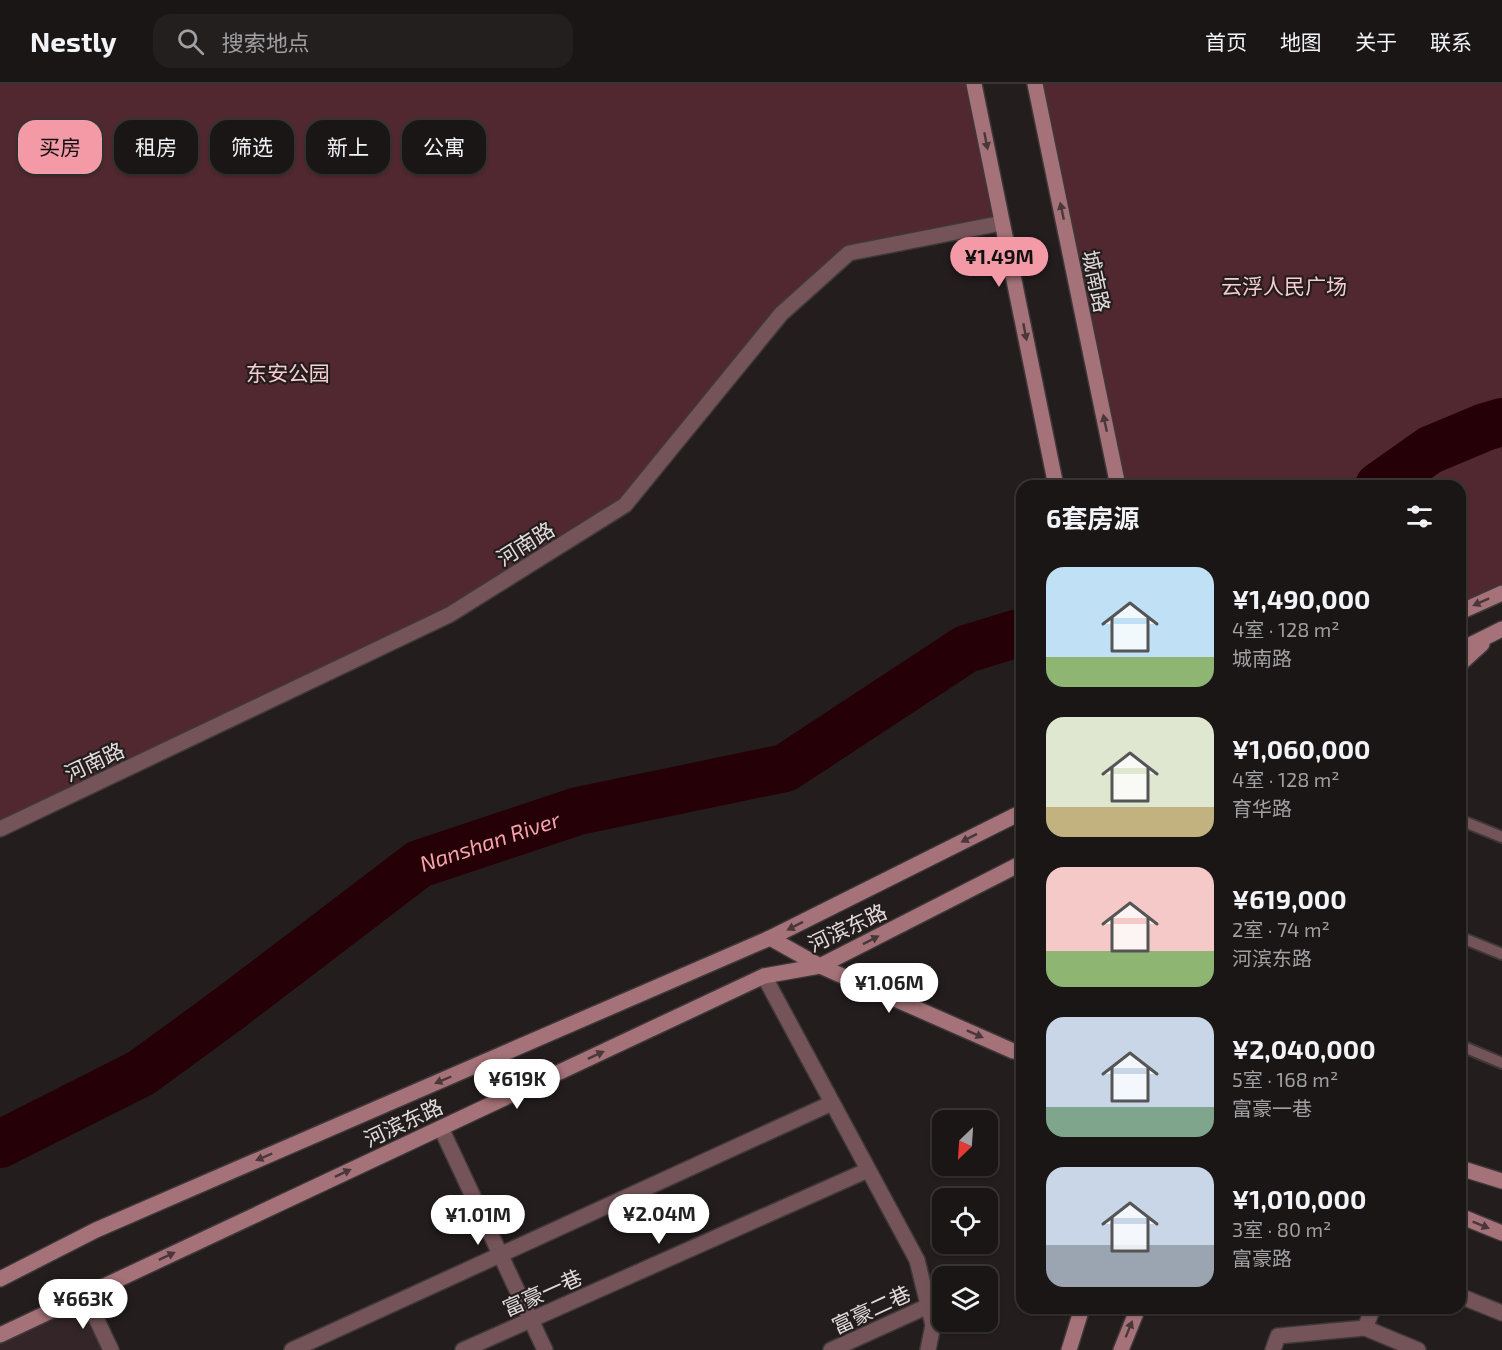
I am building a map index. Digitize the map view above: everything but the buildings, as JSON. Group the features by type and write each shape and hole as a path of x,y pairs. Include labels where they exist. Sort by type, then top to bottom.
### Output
{"main road":[{"path":"974,84 1055,480"},
{"name":"城南路","path":"1035,84 1117,480"},
{"path":"1466,609 1502,593"},
{"path":"1466,648 1499,634"},
{"path":"1466,659 1499,634"},
{"name":"河滨东路","path":"0,1279 107,1225 770,938 1016,815"},
{"name":"河滨东路","path":"0,1335 764,976 820,966 1016,866"},
{"path":"770,938 820,966 1016,1052"},
{"path":"1466,1170 1502,1181"},
{"path":"1466,1218 1502,1233"},
{"path":"1069,1350 1080,1314"},
{"path":"1121,1350 1136,1314"}],"street":[{"name":"河南路","path":"0,829 448,615 625,505 781,314 849,253 1002,223"},
{"path":"764,976 917,1260 933,1325 928,1350"},
{"path":"292,1350 832,1103"},
{"path":"441,1128 545,1350"},
{"name":"富豪一巷","path":"463,1350 868,1170"},
{"path":"85,1295 111,1350"},
{"path":"1466,1298 1502,1313"},
{"name":"富豪二巷","path":"831,1350 928,1305"},
{"path":"1365,1328 1371,1314"},
{"path":"1273,1350 1278,1336 1365,1328 1418,1350"}],"lane":[{"path":"1466,822 1502,837"},
{"path":"1466,939 1502,954"},
{"path":"1466,1048 1502,1063"}],"shaded area":[{"path":"85,1295 111,1350 0,1350 0,1335"}],"green space":[{"name":"东安公园","path":"0,84 974,84 1002,223 849,253 781,314 625,505 449,615 0,829"},
{"name":"云浮人民广场","path":"1038,84 1502,84 1502,593 1466,609 1466,480 1117,480"}],"waterway":[{"name":"Nanshan River","path":"1388,480 1430,450 1502,422"},
{"name":"Nanshan River","path":"0,1144 141,1073 419,864 578,811 785,768 966,649 1016,634"}]}
